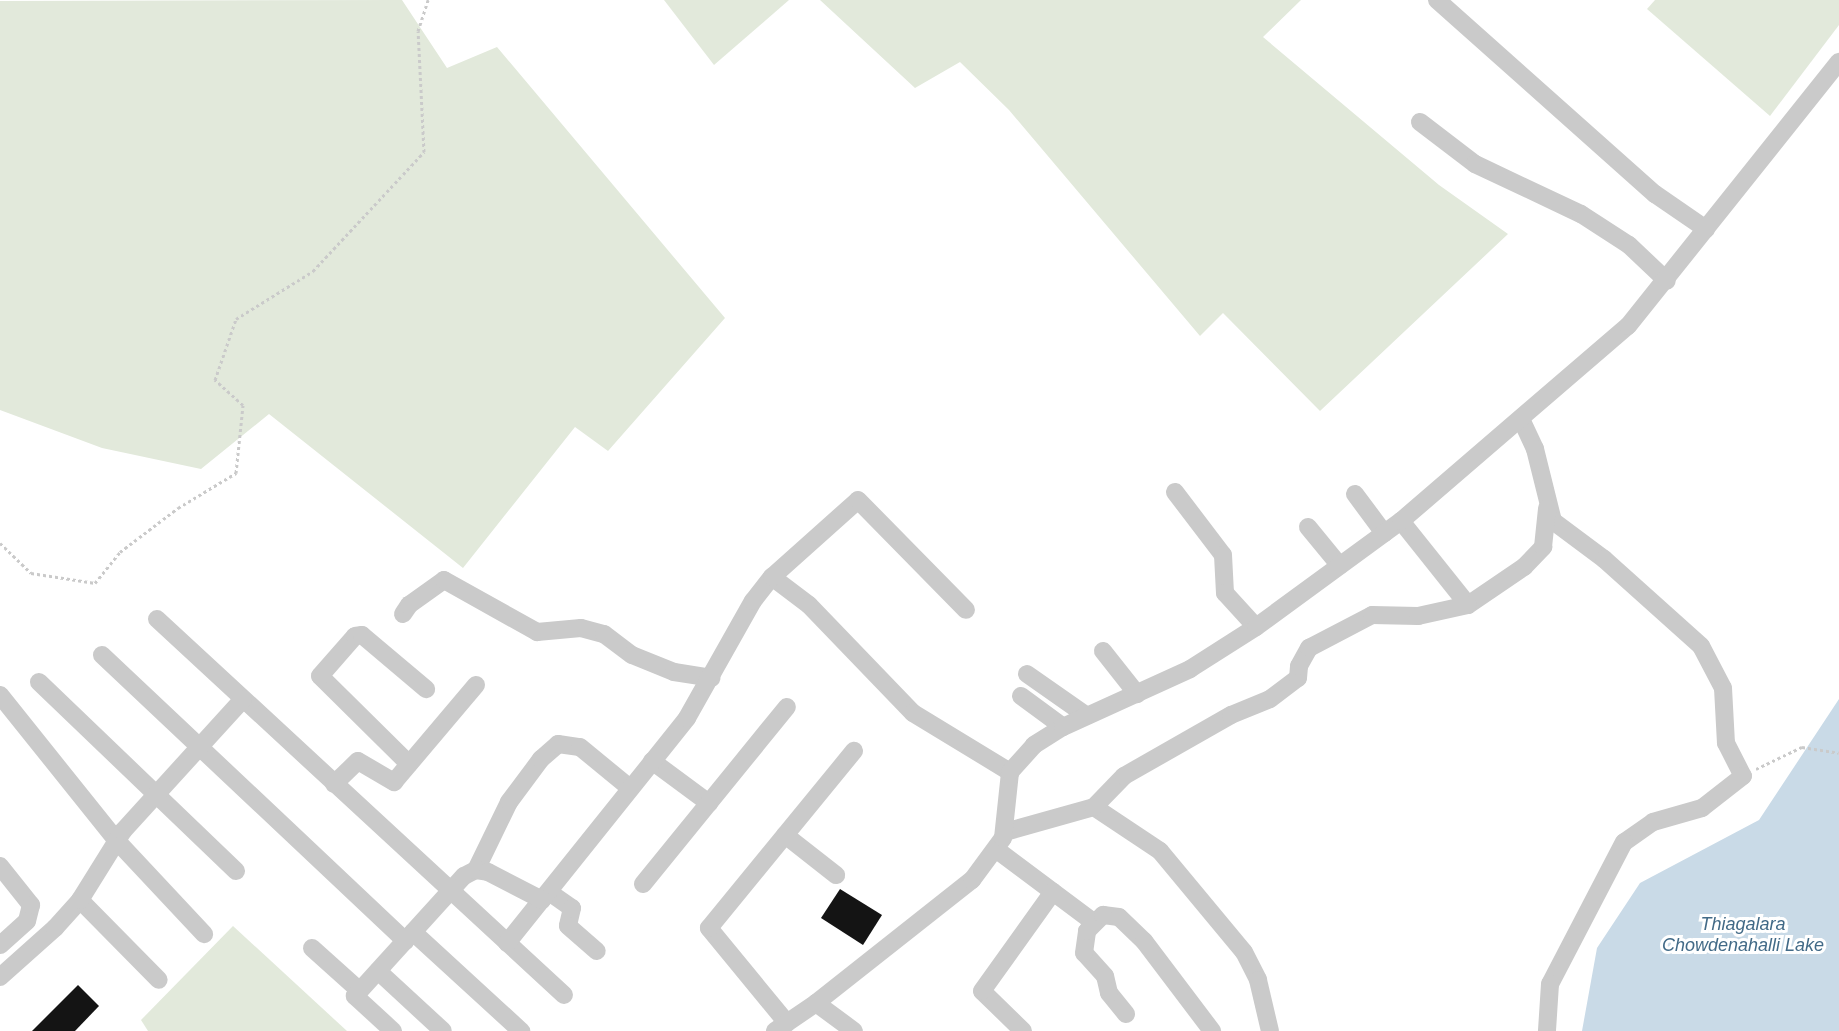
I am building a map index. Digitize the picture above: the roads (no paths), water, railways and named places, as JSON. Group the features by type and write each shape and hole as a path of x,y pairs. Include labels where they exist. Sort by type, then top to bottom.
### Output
{"street":[{"path":"1437,0 1655,194 1706,229"},
{"path":"854,751 709,928 781,1027 954,898 997,850 1005,832 1005,792 1010,772 1034,745 1063,727 1190,669 1256,627 1401,520 1629,326 1839,62"},
{"path":"1420,122 1475,164 1581,214 1629,245 1667,281"},
{"path":"1521,419 1535,449 1547,508 1552,521 1604,559 1701,645 1723,688 1726,743 1743,776 1702,808 1653,822 1624,842 1550,984 1547,1031"},
{"path":"1175,492 1223,555 1225,593 1256,627"},
{"path":"1354,494 1384,533"},
{"path":"507,943 652,761 712,678 753,601 772,577 823,527 860,500 966,610"},
{"path":"1005,832 1094,807 1124,776 1231,715 1270,699 1298,678 1299,666 1309,648 1372,615 1418,616 1468,605 1524,567 1543,546 1547,508"},
{"path":"1401,520 1468,605"},
{"path":"1308,527 1340,566"},
{"path":"772,577 809,605 913,713 1010,772"},
{"path":"403,614 409,605 444,580 537,632 581,628 604,634 632,655 674,672 712,678"},
{"path":"156,619 564,995"},
{"path":"409,764 320,676 356,636 362,635 426,689"},
{"path":"1103,651 1137,694"},
{"path":"102,655 198,749 409,937 521,1031"},
{"path":"1027,675 1087,716"},
{"path":"39,682 236,872"},
{"path":"334,783 355,762 363,763 390,783 476,686"},
{"path":"0,695 116,840 204,934"},
{"path":"1021,696 1063,727"},
{"path":"0,977 55,928 81,900 116,840 243,699"},
{"path":"643,884 787,707"},
{"path":"476,870 509,802 541,759 558,744 580,747 630,788"},
{"path":"652,761 709,803"},
{"path":"1094,807 1160,852 1244,952 1258,980 1270,1031"},
{"path":"785,835 836,875"},
{"path":"997,850 1092,921"},
{"path":"0,866 31,905 27,921 0,945"},
{"path":"393,1031 355,996 464,876 476,870 488,872 572,908 568,926 597,951"},
{"path":"1023,1031 982,991 1053,892"},
{"path":"81,900 159,980"},
{"path":"1126,1014 1109,993 1105,976 1084,952 1083,942 1092,921 1110,914 1130,926 1212,1031"},
{"path":"312,948 360,991"},
{"path":"378,971 443,1031"},
{"path":"816,1003 854,1031"}],"water":[{"name":"Thiagalara Chowdenahalli Lake","path":"1839,699 1839,1031 1582,1031 1597,948 1640,883 1759,820"}]}
